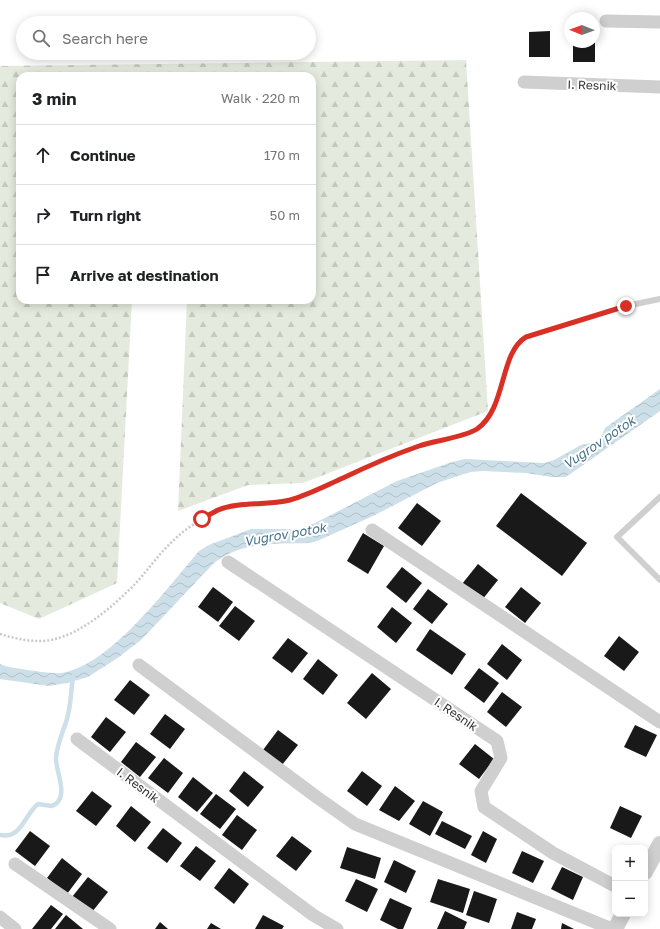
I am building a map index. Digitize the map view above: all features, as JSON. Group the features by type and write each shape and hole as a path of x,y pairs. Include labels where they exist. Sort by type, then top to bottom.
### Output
{"street":[{"path":"606,21 660,22"},
{"name":"I. Resnik","path":"524,82 660,87"},
{"path":"372,530 660,722"},
{"name":"I. Resnik","path":"228,562 497,741 501,758 481,791 484,807 553,853 612,884"},
{"path":"139,665 312,794 355,824 613,929 620,917"},
{"name":"I. Resnik","path":"76,739 313,915 337,929"},
{"path":"648,866 660,844"},
{"path":"15,864 110,929"},
{"path":"0,917 15,929"}],"lane":[{"path":"626,306 660,299"},
{"path":"660,497 617,537 660,580"}],"path":[{"path":"0,634 32,640 50,640 69,635 90,623 131,587 175,538 218,510 237,506 282,502 304,496 374,463 419,446 476,430 486,421 494,408 513,351 519,341 526,337 626,306"}],"green space":[{"path":"466,60 488,411 303,483 248,485 178,511 187,304 316,304 316,72 16,72 16,304 132,304 117,583 39,619 0,603 0,66"}],"water":[{"name":"Vugrov potok","path":"660,389 660,411 566,477 552,477 526,473 483,471 470,472 437,483 373,516 317,541 310,543 260,545 236,551 214,563 141,640 119,657 88,677 49,686 0,679 0,664 27,670 61,673 80,667 99,656 118,641 136,623 199,551 209,545 251,529 299,529 315,523 397,481 452,462 465,459 544,463 554,460 581,445 595,442 601,437 605,428"}],"building":[{"path":"550,31 550,57 529,57 529,32"},
{"path":"573,48 595,48 595,62 573,62"},
{"path":"521,493 587,543 562,576 496,526"},
{"path":"417,503 441,521 422,546 398,528"},
{"path":"363,533 384,546 368,574 347,561"},
{"path":"478,564 498,580 482,600 462,584"},
{"path":"402,567 422,583 406,603 386,587"},
{"path":"213,587 233,602 218,622 198,607"},
{"path":"521,587 541,603 525,623 505,607"},
{"path":"428,589 448,604 432,624 413,609"},
{"path":"235,606 255,621 239,641 219,626"},
{"path":"392,607 412,623 396,643 377,627"},
{"path":"430,629 466,654 452,675 416,650"},
{"path":"619,636 639,652 624,671 604,656"},
{"path":"288,638 308,653 292,673 272,658"},
{"path":"502,644 522,660 507,680 487,664"},
{"path":"318,659 338,675 323,695 303,679"},
{"path":"479,668 499,683 484,703 464,688"},
{"path":"372,673 391,689 366,719 347,703"},
{"path":"130,680 150,695 134,715 114,700"},
{"path":"502,692 522,707 506,727 487,712"},
{"path":"165,714 185,729 170,749 150,734"},
{"path":"106,717 126,732 110,752 91,737"},
{"path":"635,725 657,735 646,757 624,747"},
{"path":"278,730 298,745 282,765 263,750"},
{"path":"136,742 156,757 140,777 121,762"},
{"path":"475,744 494,759 479,779 459,764"},
{"path":"164,758 183,773 168,793 148,778"},
{"path":"244,771 264,787 248,807 229,791"},
{"path":"362,771 382,786 367,806 347,791"},
{"path":"193,777 213,793 197,812 178,797"},
{"path":"395,786 415,801 399,821 379,810"},
{"path":"92,791 112,806 96,826 76,811"},
{"path":"216,794 236,809 220,829 200,814"},
{"path":"423,801 443,812 430,836 409,824"},
{"path":"131,806 151,822 135,842 116,826"},
{"path":"620,806 642,816 631,838 610,828"},
{"path":"237,815 257,830 242,850 222,835"},
{"path":"442,821 472,836 465,849 435,834"},
{"path":"163,828 182,843 167,863 147,848"},
{"path":"30,831 50,846 35,866 15,851"},
{"path":"483,831 497,839 486,863 471,855"},
{"path":"292,836 312,851 296,871 276,856"},
{"path":"196,846 216,861 200,881 180,866"},
{"path":"347,847 381,858 375,879 340,868"},
{"path":"522,851 544,861 533,883 512,873"},
{"path":"62,858 82,874 67,894 47,878"},
{"path":"394,860 416,871 406,893 384,882"},
{"path":"562,867 583,877 573,900 551,889"},
{"path":"229,868 249,884 234,904 214,888"},
{"path":"88,877 108,892 92,912 72,897"},
{"path":"356,879 378,889 367,912 345,901"},
{"path":"438,879 470,889 463,913 430,902"},
{"path":"474,891 497,899 489,923 466,915"},
{"path":"390,898 412,908 403,929 398,929 380,920"},
{"path":"51,905 63,914 51,929 32,929"},
{"path":"445,911 467,922 464,929 437,929"},
{"path":"517,912 536,919 532,929 511,929"},
{"path":"66,915 83,929 55,929"},
{"path":"263,915 284,926 282,929 255,929"},
{"path":"160,922 168,929 155,929"},
{"path":"211,923 221,929 207,929"},
{"path":"562,923 574,929 561,929"}],"waterway":[{"path":"0,835 7,835 18,830 38,804 52,806 58,802 61,784 56,758 67,719 73,677"}],"route":[{"path":"202,519 218,510 237,506 269,504 304,496 374,463 419,446 476,430 486,421 494,408 513,351 519,341 526,337 626,306"}]}
